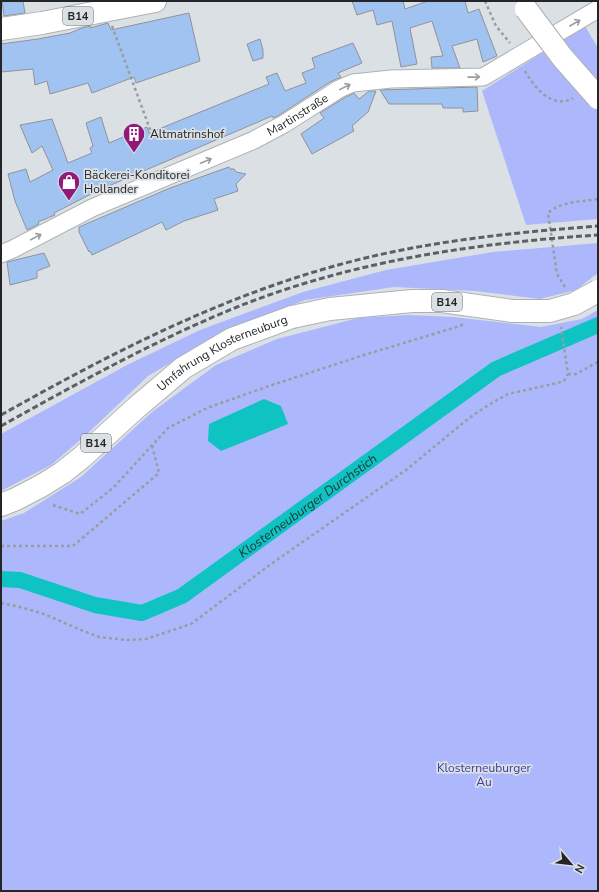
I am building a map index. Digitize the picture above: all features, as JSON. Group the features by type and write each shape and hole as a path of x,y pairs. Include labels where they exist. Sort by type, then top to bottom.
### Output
{"main road":[{"name":"B14","path":"1,29 42,23 155,1"},
{"path":"524,5 562,57 598,98"},
{"name":"Umfahrung Klosterneuburg","path":"1,505 34,490 62,473 183,368 232,339 292,317 330,309 412,301 442,302 512,311 550,311 574,304 598,291"}],"street":[{"name":"Martinstraße","path":"1,254 92,208 254,140 284,124 339,89 353,83 391,79 483,77 598,9"}],"path":[{"path":"485,1 496,26 513,46 532,83 547,97 560,102 570,100 576,96"},
{"path":"107,10 151,132"},
{"path":"567,291 558,274 548,214 554,207 567,203 598,199"},
{"path":"53,505 80,514 113,488 168,428 208,408 364,354 460,326 467,322"},
{"path":"1,603 44,614 99,637 114,639 146,639 191,624 271,564 406,470 469,418 490,404 508,394 558,384 564,380 568,374 561,323"},
{"path":"568,374 576,374 598,362"},
{"path":"1,546 73,546 159,473 152,445"}],"green space":[{"path":"585,26 598,48 598,219 526,225 482,91"},
{"path":"598,243 598,273 576,290 540,299 475,291 394,287 305,300 221,333 148,376 87,434 51,465 1,491 1,434 127,365 200,330 303,292 386,270 493,252"},
{"name":"Klosterneuburger Au","path":"598,310 598,891 1,891 1,521 24,513 81,477 152,412 216,365 277,339 358,318 408,315 453,317 541,327 582,319"}],"shaded area":[{"path":"264,399 281,406 288,424 221,451 208,441 209,424"}],"building":[{"path":"2,1 23,1 25,13 4,16"},
{"path":"352,1 403,1 405,9 428,1 465,1 468,13 479,9 497,56 483,62 477,39 452,46 460,68 432,68 431,57 443,56 432,21 410,28 417,64 401,67 392,21 377,25 373,10 357,15"},
{"path":"189,13 200,61 136,83 134,77 92,93 88,83 50,94 47,81 35,85 33,69 1,72 1,44 70,33 82,28 90,26 90,28 108,23 111,30"},
{"path":"260,39 263,50 263,58 253,61 247,44"},
{"path":"353,43 362,63 338,73 341,77 330,82 279,115 273,118 272,116 97,191 54,213 55,215 38,222 39,224 27,230 15,201 8,174 26,169 30,182 53,170 42,146 32,153 20,125 52,119 68,163 92,153 90,148 93,146 86,123 101,117 109,143 147,127 149,133 269,84 266,77 277,73 285,91 306,83 302,73 315,68 312,58"},
{"path":"477,87 478,111 463,112 463,108 443,108 442,104 389,104 380,90"},
{"path":"369,91 376,91 368,112 352,126 354,131 312,154 301,134 324,118 320,113 354,93 359,99"},
{"path":"229,167 230,169 234,169 236,172 246,174 236,184 238,191 214,199 218,210 184,221 166,230 162,222 92,255 90,251 89,252 79,232 79,227 170,188"},
{"path":"44,253 50,266 37,271 37,278 10,285 7,262"}],"waterway":[{"name":"Klosterneuburger Durchstich","path":"1,579 20,580 95,605 142,613 182,596 496,369 598,325"}],"railway":[{"path":"1,415 80,372 162,331 203,313 288,280 364,258 430,245 497,235 598,226"},
{"path":"1,426 88,378 177,333 237,307 281,291 325,277 370,266 460,249 506,243 598,235"}],"place":[{"name":"Altmatrinshof","path":"134,154"},
{"name":"Bäckerei-Konditorei Hollander","path":"69,202"}]}
